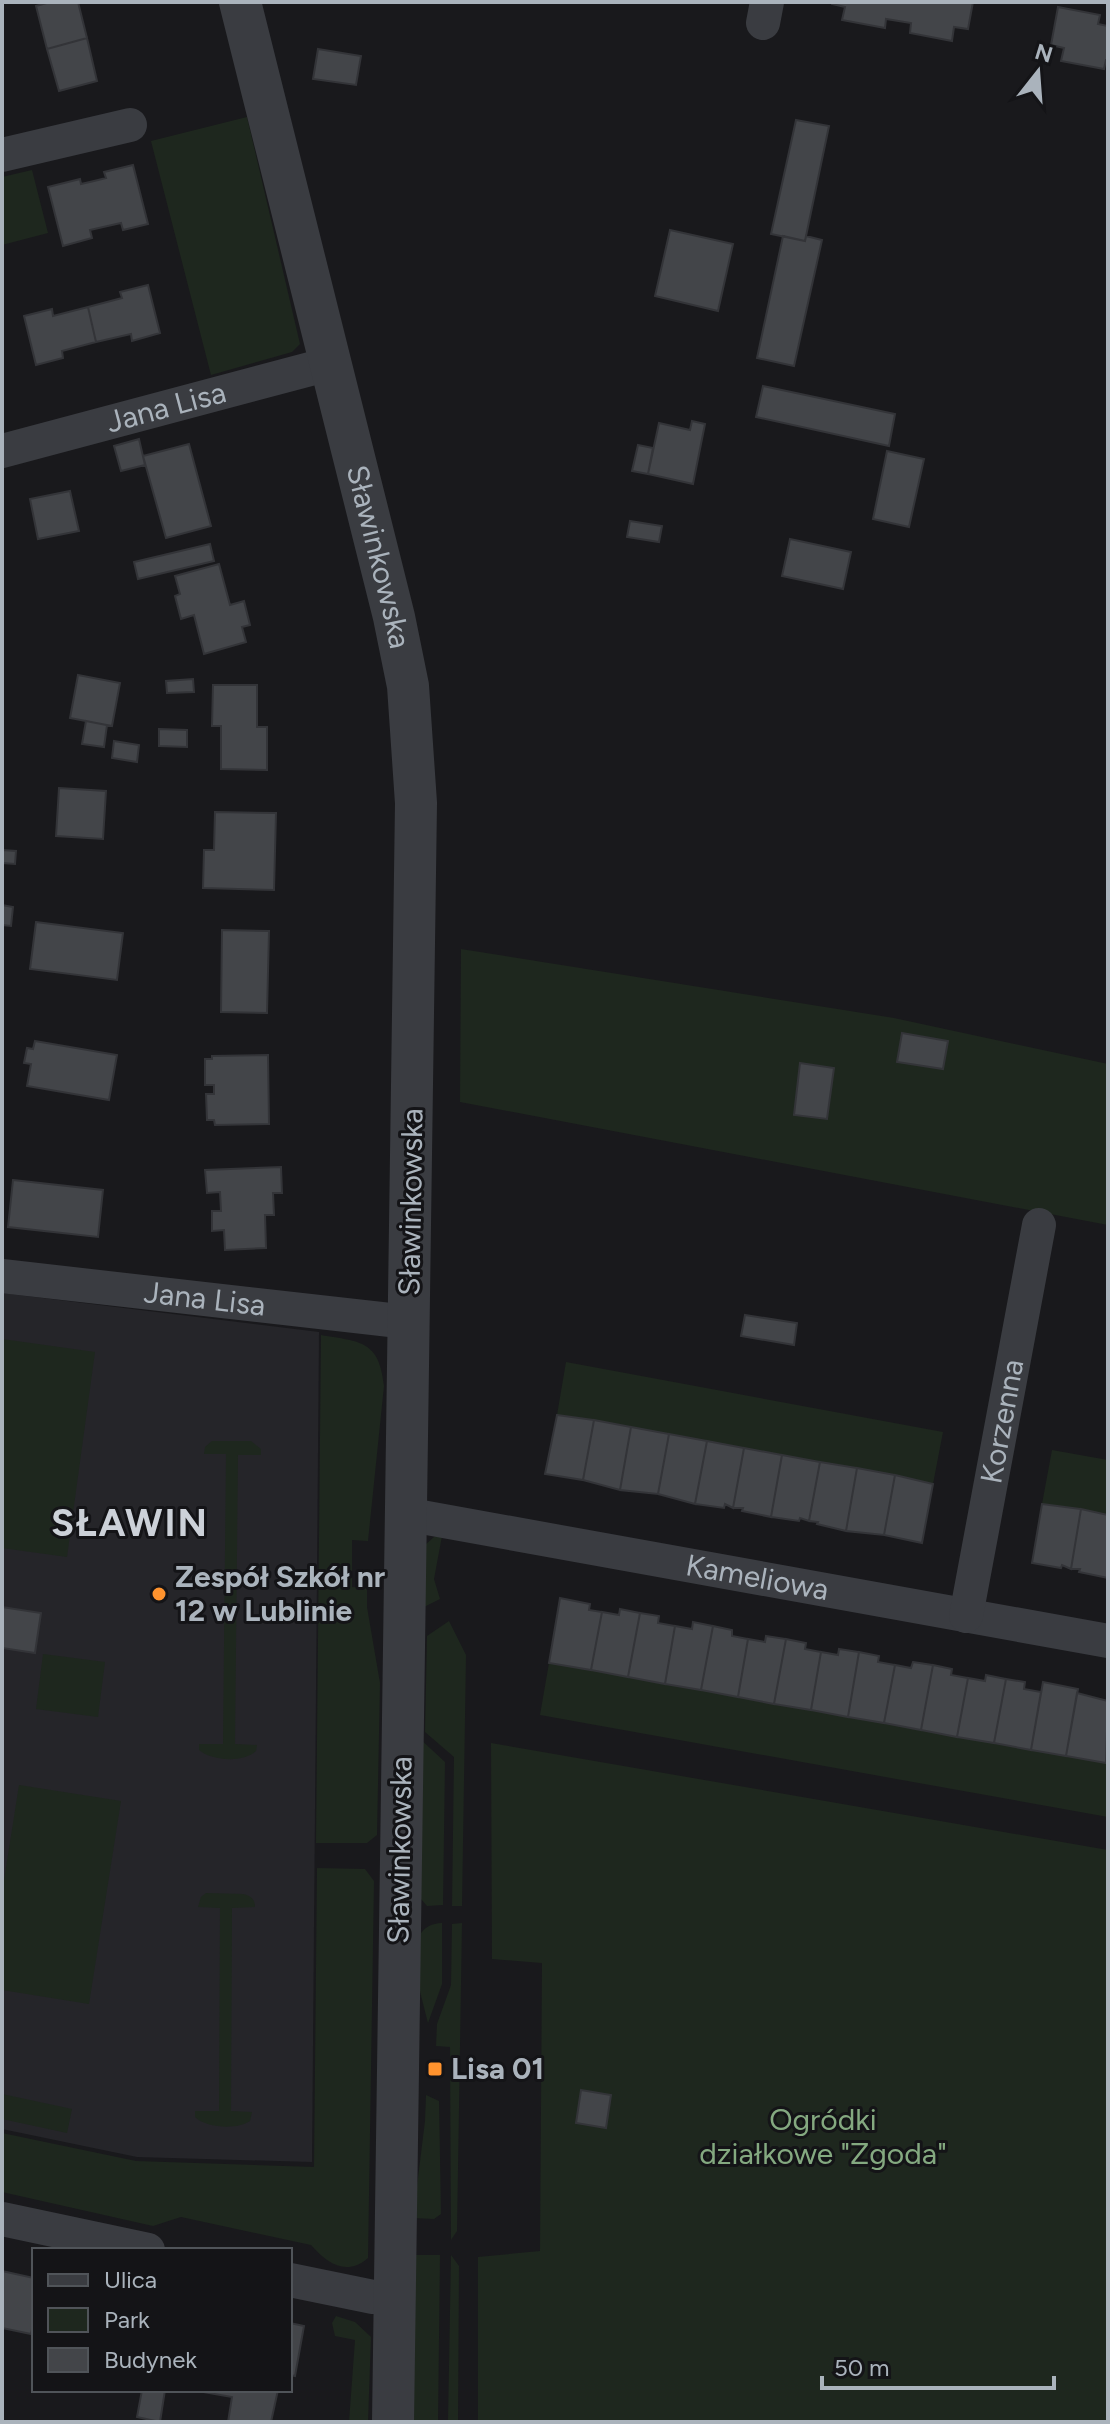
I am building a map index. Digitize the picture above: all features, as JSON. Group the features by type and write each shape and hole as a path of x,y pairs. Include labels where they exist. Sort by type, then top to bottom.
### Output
{"street":[{"name":"Sławinkowska","path":"240,2 394,617 408,686 413,737 416,833 393,2422"},
{"path":"2,155 130,125"},
{"name":"Jana Lisa","path":"2,451 329,364"},
{"name":"Korzenna","path":"966,1616 1039,1225"},
{"name":"Jana Lisa","path":"2,1276 408,1322"},
{"name":"Kameliowa","path":"405,1514 1108,1641"},
{"path":"2,2219 139,2248"},
{"path":"292,2280 373,2297 394,2297"}],"shaded area":[{"name":"Zespół Szkół nr 12 w Lublinie","path":"2,1293 319,1332 312,2162 137,2157 2,2129"}],"green space":[{"path":"247,117 300,344 292,352 211,375 151,141"},
{"path":"32,170 48,233 2,245 2,177"},
{"path":"461,949 894,1018 1108,1064 1108,1225 460,1102"},
{"path":"321,1335 366,1346 378,1360 384,1386 368,1541 352,1540 352,1587 367,1588 367,1607 380,1683 377,1835 367,1843 316,1843"},
{"path":"2,1339 95,1352 67,1557 2,1548"},
{"path":"566,1362 943,1432 933,1484 557,1415"},
{"path":"212,1441 251,1441 261,1449 261,1455 238,1455 235,1744 257,1745 256,1751 250,1755 236,1759 212,1756 199,1750 199,1744 223,1744 226,1454 204,1454 205,1447"},
{"path":"1052,1450 1108,1460 1108,1516 1042,1504"},
{"path":"442,1536 434,1579 440,1599 424,1607 424,1546 434,1537"},
{"path":"449,1621 466,1655 462,1906 452,1906 454,1757 425,1732 427,1636"},
{"path":"43,1654 105,1662 98,1717 36,1709"},
{"path":"549,1663 1105,1761 1108,1764 1108,1817 540,1715"},
{"path":"418,1737 445,1762 443,1905 427,1906 421,1899"},
{"name":"Ogródki działkowe \"Zgoda\"","path":"491,1743 1108,1850 1108,2422 478,2422 478,2257 540,2251 542,1963 492,1959"},
{"path":"19,1785 121,1801 89,2004 2,1990 2,1893"},
{"path":"317,1868 365,1869 374,1881 368,2258 360,2264 345,2267 330,2262 311,2245 181,2217 153,2226 2,2192 2,2133 136,2161 314,2167"},
{"path":"206,1893 243,1894 252,1898 255,1904 255,1907 232,1908 231,2111 252,2112 250,2121 230,2127 200,2121 195,2117 195,2111 219,2111 220,1908 198,1907"},
{"path":"442,1923 442,1984 428,2023 418,1980 416,1948 420,1936 428,1927"},
{"path":"462,1923 457,2231 451,2240 450,2047 436,2046 437,2024 451,1985 452,1924"},
{"path":"2,2094 72,2109 67,2133 2,2119"},
{"path":"426,2095 439,2101 441,2214 434,2219 413,2218"},
{"path":"411,2255 440,2255 438,2422 408,2422"},
{"path":"451,2255 459,2266 458,2422 448,2422"},
{"path":"336,2316 355,2322 371,2337 368,2422 349,2422 355,2340 335,2336 332,2323"}],"building":[{"path":"50,2 78,2 87,38 47,49 36,6"},
{"path":"832,2 973,2 968,29 954,27 952,41 910,33 911,23 886,19 885,28 842,20 845,7"},
{"path":"1058,7 1100,15 1098,24 1108,26 1108,60 1104,69 1061,61 1064,48 1051,45"},
{"path":"87,38 97,81 59,91 47,49"},
{"path":"318,49 361,56 356,85 313,79"},
{"path":"796,120 829,126 805,241 771,234"},
{"path":"133,165 148,224 123,230 121,223 90,230 92,238 63,246 48,187 80,179 81,184 106,178 104,172"},
{"path":"670,230 733,244 718,311 655,296"},
{"path":"783,236 805,241 806,236 822,240 794,366 757,358"},
{"path":"148,285 160,333 132,341 131,334 96,342 88,307 122,298 120,292"},
{"path":"88,307 96,342 62,351 63,358 36,365 24,316 52,309 53,316"},
{"path":"763,386 895,414 889,446 756,417"},
{"path":"692,421 705,424 693,484 648,474 659,423 690,430"},
{"path":"139,439 145,465 121,471 114,446"},
{"path":"189,444 211,526 166,538 143,456"},
{"path":"638,445 653,448 648,474 632,471"},
{"path":"887,451 924,459 909,527 873,519"},
{"path":"70,491 79,531 38,539 30,499"},
{"path":"630,521 662,526 659,542 627,537"},
{"path":"790,539 851,552 843,589 782,576"},
{"path":"210,544 214,561 138,579 134,562"},
{"path":"219,564 230,605 244,601 250,625 242,627 246,642 204,654 194,615 181,619 175,596 180,594 175,576"},
{"path":"78,675 120,683 112,726 70,718"},
{"path":"193,679 194,692 167,693 166,681"},
{"path":"213,685 257,685 257,727 267,727 267,770 221,769 221,726 212,726"},
{"path":"86,721 107,725 104,747 82,744"},
{"path":"159,729 187,730 187,747 159,746"},
{"path":"114,741 139,745 137,762 112,758"},
{"path":"59,788 106,791 103,839 56,836"},
{"path":"215,812 276,813 274,890 203,888 204,850 214,850"},
{"path":"2,850 16,851 15,864 2,863"},
{"path":"2,905 13,907 11,926 2,925"},
{"path":"36,922 123,933 117,980 30,969"},
{"path":"222,930 269,931 267,1013 221,1012"},
{"path":"902,1033 948,1041 943,1069 897,1062"},
{"path":"35,1041 117,1055 109,1100 27,1086 31,1064 24,1063 27,1048 33,1049"},
{"path":"268,1055 269,1124 215,1125 214,1120 207,1120 206,1094 214,1094 214,1085 205,1085 205,1059 212,1059 212,1056"},
{"path":"800,1063 834,1068 827,1119 794,1115"},
{"path":"281,1167 282,1193 273,1193 274,1215 265,1215 266,1248 225,1250 224,1230 212,1231 212,1211 221,1211 220,1192 207,1193 205,1170"},
{"path":"13,1180 103,1190 98,1237 8,1227"},
{"path":"745,1315 797,1323 794,1345 741,1336"},
{"path":"557,1415 594,1420 583,1480 545,1474"},
{"path":"594,1420 631,1427 620,1490 583,1480"},
{"path":"631,1427 669,1434 658,1494 620,1490"},
{"path":"669,1434 707,1441 695,1504 658,1494"},
{"path":"707,1441 744,1448 733,1508 725,1504 724,1508 695,1504"},
{"path":"744,1448 782,1455 771,1517 733,1508"},
{"path":"782,1455 820,1462 809,1521 771,1517"},
{"path":"820,1462 857,1468 846,1531 809,1521"},
{"path":"857,1468 895,1475 884,1535 846,1531"},
{"path":"895,1475 933,1484 922,1543 884,1535"},
{"path":"1042,1504 1081,1509 1071,1569 1062,1565 1061,1568 1032,1563"},
{"path":"1081,1509 1108,1515 1108,1578 1071,1569"},
{"path":"560,1598 590,1604 589,1610 602,1612 591,1670 549,1663"},
{"path":"2,1607 41,1613 35,1653 2,1648"},
{"path":"620,1609 640,1613 628,1677 591,1670 602,1612 619,1615"},
{"path":"640,1613 659,1616 658,1623 675,1626 665,1684 628,1677"},
{"path":"693,1622 713,1626 701,1690 665,1684 675,1626 692,1629"},
{"path":"713,1626 732,1630 732,1636 748,1639 738,1697 701,1690"},
{"path":"766,1636 786,1639 774,1704 738,1697 748,1639 765,1642"},
{"path":"786,1639 806,1643 805,1649 821,1652 811,1710 774,1704"},
{"path":"839,1649 859,1652 848,1717 811,1710 821,1652 838,1655"},
{"path":"859,1652 879,1656 878,1662 895,1665 884,1723 848,1717"},
{"path":"913,1662 933,1665 921,1730 884,1723 895,1665 911,1668"},
{"path":"933,1665 952,1669 951,1675 968,1678 957,1737 921,1730"},
{"path":"986,1675 1006,1679 994,1743 957,1737 968,1678 985,1681"},
{"path":"1006,1679 1025,1682 1024,1689 1041,1692 1031,1750 994,1743"},
{"path":"1043,1682 1078,1689 1066,1756 1031,1750"},
{"path":"1077,1693 1108,1701 1106,1763 1066,1756"},
{"path":"581,2090 611,2095 606,2128 576,2123"},
{"path":"2,2271 32,2278 31,2334 2,2328"},
{"path":"292,2323 304,2326 295,2376 292,2375"},
{"path":"142,2392 165,2392 160,2422 137,2417"},
{"path":"203,2392 278,2392 271,2422 228,2422 232,2397"}],"place":[{"name":"Zespół Szkół nr 12 w Lublinie","path":"159,1594"},
{"name":"Lisa 01","path":"435,2069"}],"district":[{"name":"SŁAWIN","path":"130,1523"}]}
